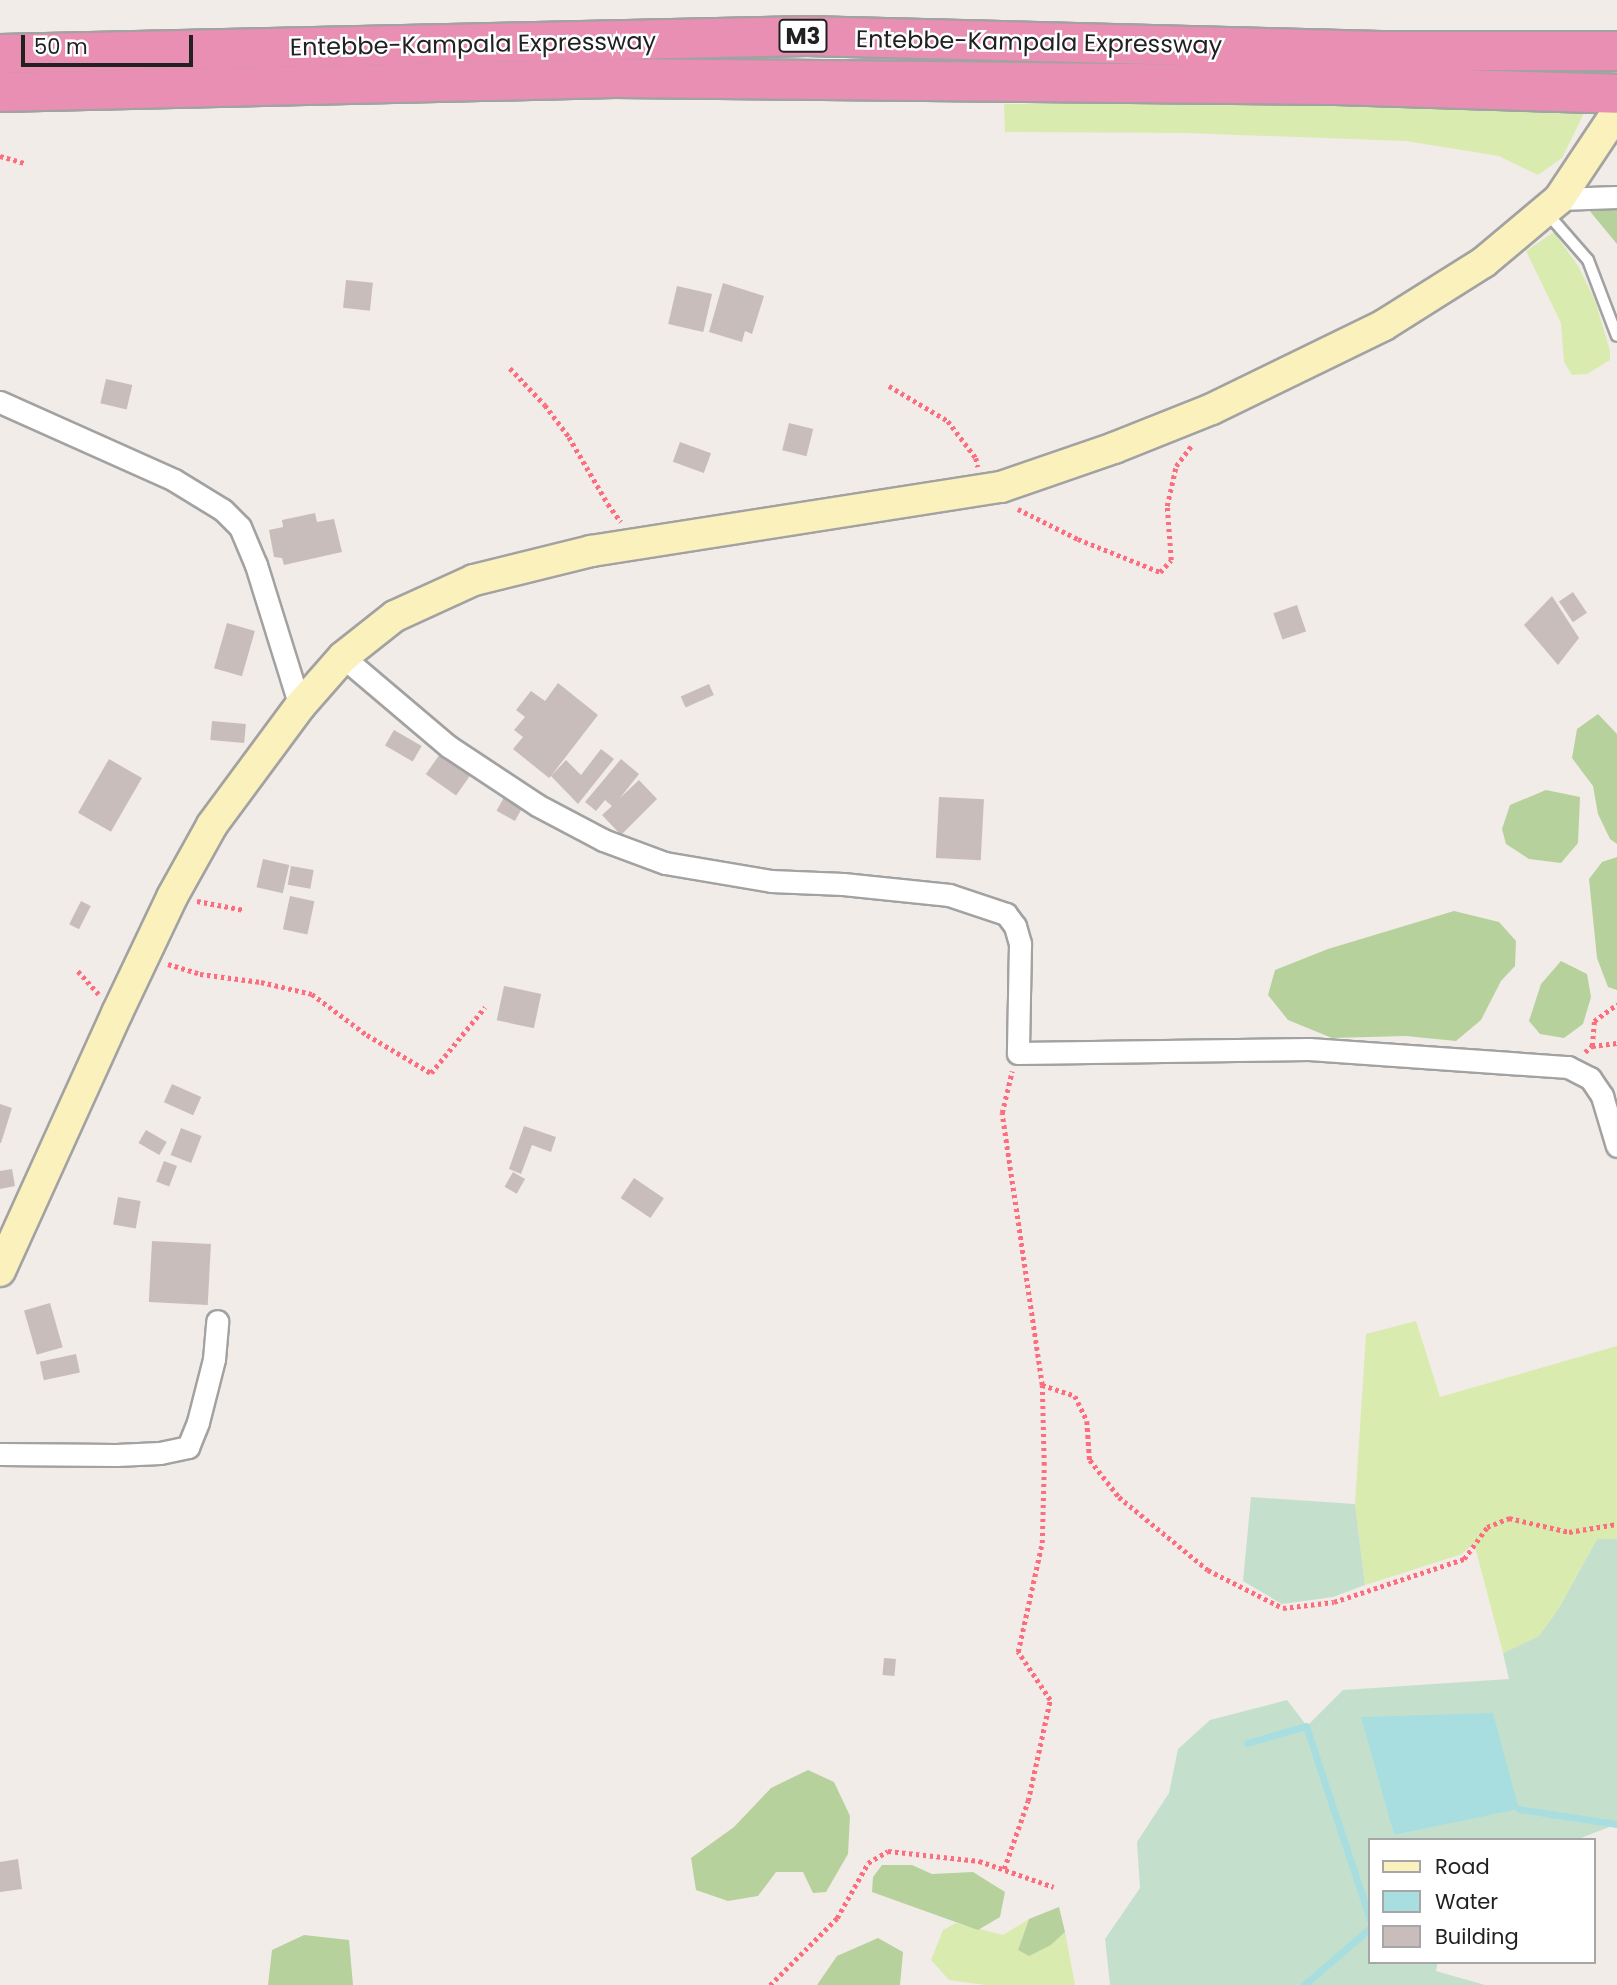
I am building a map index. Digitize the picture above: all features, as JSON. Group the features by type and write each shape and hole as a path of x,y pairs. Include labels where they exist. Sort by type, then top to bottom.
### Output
{"highway":[{"name":"Entebbe-Kampala Expressway","path":"0,54 807,36 1381,51 1612,51"},
{"name":"Entebbe-Kampala Expressway","path":"0,92 615,78 1309,84 1607,100"}],"main road":[{"path":"0,1271 172,897 212,825 300,706 343,657 395,616 474,580 515,568 637,542 982,492 1114,448 1212,409 1384,326 1484,262 1553,205 1607,100"}],"street":[{"path":"1553,205 1617,197"},
{"path":"0,402 174,481 223,510 240,527 256,565 300,706"},
{"path":"343,657 448,746 537,805 603,840 665,863 771,881 843,884 949,895 1006,914 1015,926 1020,944 1018,1053 1309,1049 1569,1067 1590,1078 1602,1096 1617,1146"},
{"path":"0,1454 160,1453 188,1447 198,1422 214,1359 216,1321"}],"lane":[{"path":"1553,205 1588,260 1617,336"}],"path":[{"path":"0,156 25,163"},
{"path":"510,368 545,405 569,437 608,504 637,542"},
{"path":"889,386 948,421 976,458 982,492 1078,539 1160,572 1171,560 1167,506 1176,466 1212,409"},
{"path":"172,897 244,910"},
{"path":"144,956 200,974 261,982 312,994 367,1035 431,1073 485,1007"},
{"path":"1592,1046 1594,1021 1617,1004"},
{"path":"1569,1067 1592,1046 1617,1043"},
{"path":"1004,1869 1028,1801 1050,1700 1018,1652 1042,1543 1042,1385 1002,1113 1006,1087 1018,1053"},
{"path":"1042,1385 1075,1396 1087,1421 1090,1460 1119,1497 1208,1570 1283,1608 1334,1602 1464,1559 1488,1527 1509,1518 1569,1532 1617,1524"},
{"path":"770,1985 837,1918 868,1863 888,1851 954,1858 1004,1869 1054,1887"}],"green space":[{"path":"1589,103 1562,158 1538,175 1499,156 1406,141 1186,133 1005,132 1004,104"},
{"path":"1617,206 1617,244 1588,209"},
{"path":"1554,232 1578,266 1595,300 1610,351 1610,360 1587,374 1572,375 1564,362 1561,323 1526,251"},
{"path":"1598,714 1617,734 1617,844 1610,839 1598,814 1593,786 1572,758 1577,729"},
{"path":"1546,790 1580,797 1578,843 1561,863 1529,859 1506,844 1502,829 1510,805"},
{"path":"1617,857 1617,990 1608,987 1597,958 1589,879 1602,862"},
{"path":"1454,911 1499,922 1516,941 1515,966 1501,981 1481,1020 1456,1041 1406,1036 1332,1038 1288,1020 1268,995 1275,970 1328,949"},
{"path":"1561,961 1587,974 1591,997 1583,1024 1564,1038 1540,1034 1529,1021 1541,984"},
{"path":"1416,1321 1440,1397 1617,1346 1617,1539 1597,1539 1559,1608 1539,1636 1503,1653 1474,1543 1462,1554 1365,1585 1355,1504 1366,1334"},
{"path":"1251,1497 1355,1504 1365,1585 1333,1597 1282,1604 1243,1581"},
{"path":"1597,1539 1617,1539 1617,1824 1581,1838 1368,1838 1368,1964 1438,1964 1436,1971 1485,1985 1110,1985 1105,1939 1140,1888 1137,1842 1169,1793 1178,1749 1210,1720 1287,1700 1307,1726 1343,1690 1509,1679 1503,1653 1539,1636 1559,1608","holes":["1379,1774 1519,1808 1394,1835"]},
{"path":"808,1770 834,1782 850,1816 848,1854 826,1892 813,1893 803,1872 776,1872 758,1896 728,1901 696,1890 691,1858 734,1827 771,1788"},
{"path":"882,1865 912,1865 932,1874 973,1872 1005,1892 1000,1917 978,1930 872,1892 873,1877"},
{"path":"1059,1907 1065,1932 1051,1945 1029,1956 1018,1950 1029,1919"},
{"path":"1029,1919 1018,1950 1051,1945 1065,1932 1075,1985 985,1985 949,1980 931,1960 943,1930 956,1923 1003,1935"},
{"path":"304,1935 349,1940 353,1985 268,1985 272,1950"},
{"path":"878,1938 903,1952 900,1985 817,1985 837,1956"}],"water":[{"path":"1493,1713 1519,1809 1394,1835 1361,1717"}],"building":[{"path":"346,280 373,283 370,311 343,308"},
{"path":"723,283 764,296 752,334 745,331 742,342 709,332"},
{"path":"677,286 712,294 703,332 668,324"},
{"path":"106,379 132,385 127,409 100,403"},
{"path":"789,423 813,429 806,456 782,450"},
{"path":"680,442 711,453 704,473 673,462"},
{"path":"315,513 317,522 334,519 342,552 284,565 282,558 274,557 269,530 283,527 282,520"},
{"path":"1573,592 1587,613 1573,622 1559,602"},
{"path":"1552,596 1579,638 1558,665 1524,625"},
{"path":"1297,605 1306,631 1282,640 1273,613"},
{"path":"227,623 255,631 242,676 214,668"},
{"path":"558,683 598,715 549,778 513,749 523,737 514,730 525,717 516,710 531,691 545,701"},
{"path":"709,684 714,695 686,708 681,697"},
{"path":"212,721 246,724 244,743 210,740"},
{"path":"394,730 422,746 413,762 385,746"},
{"path":"447,744 477,765 456,796 426,774"},
{"path":"601,749 614,759 578,804 551,776 566,760 581,775"},
{"path":"109,759 142,778 111,832 78,813"},
{"path":"621,759 639,774 620,798 639,780 657,799 621,835 602,815 612,806 605,800 596,811 585,802"},
{"path":"513,781 531,791 515,821 497,811"},
{"path":"939,797 984,799 981,860 936,858"},
{"path":"263,859 289,865 283,893 256,887"},
{"path":"291,866 314,870 310,889 288,885"},
{"path":"290,896 314,901 307,934 283,929"},
{"path":"81,901 91,906 79,929 69,924"},
{"path":"504,986 541,994 534,1028 497,1020"},
{"path":"172,1084 201,1097 193,1115 164,1102"},
{"path":"0,1104 12,1108 1,1143 0,1143"},
{"path":"524,1126 556,1137 551,1152 532,1145 521,1174 509,1169"},
{"path":"181,1128 202,1136 191,1163 171,1155"},
{"path":"146,1130 167,1142 159,1155 139,1143"},
{"path":"164,1161 177,1166 169,1187 156,1182"},
{"path":"12,1169 15,1186 0,1189 0,1171"},
{"path":"513,1172 525,1179 517,1194 504,1187"},
{"path":"634,1178 664,1198 650,1218 621,1198"},
{"path":"118,1197 141,1201 136,1229 113,1225"},
{"path":"152,1241 211,1244 208,1305 149,1302"},
{"path":"50,1303 63,1347 37,1355 24,1310"},
{"path":"76,1354 80,1373 44,1380 40,1362"},
{"path":"884,1658 896,1659 894,1676 883,1675"},
{"path":"18,1859 22,1889 0,1892 0,1862"}],"waterway":[{"path":"1247,1743 1306,1726 1368,1913"},
{"path":"1519,1809 1617,1824"},
{"path":"1304,1985 1368,1930"}]}
